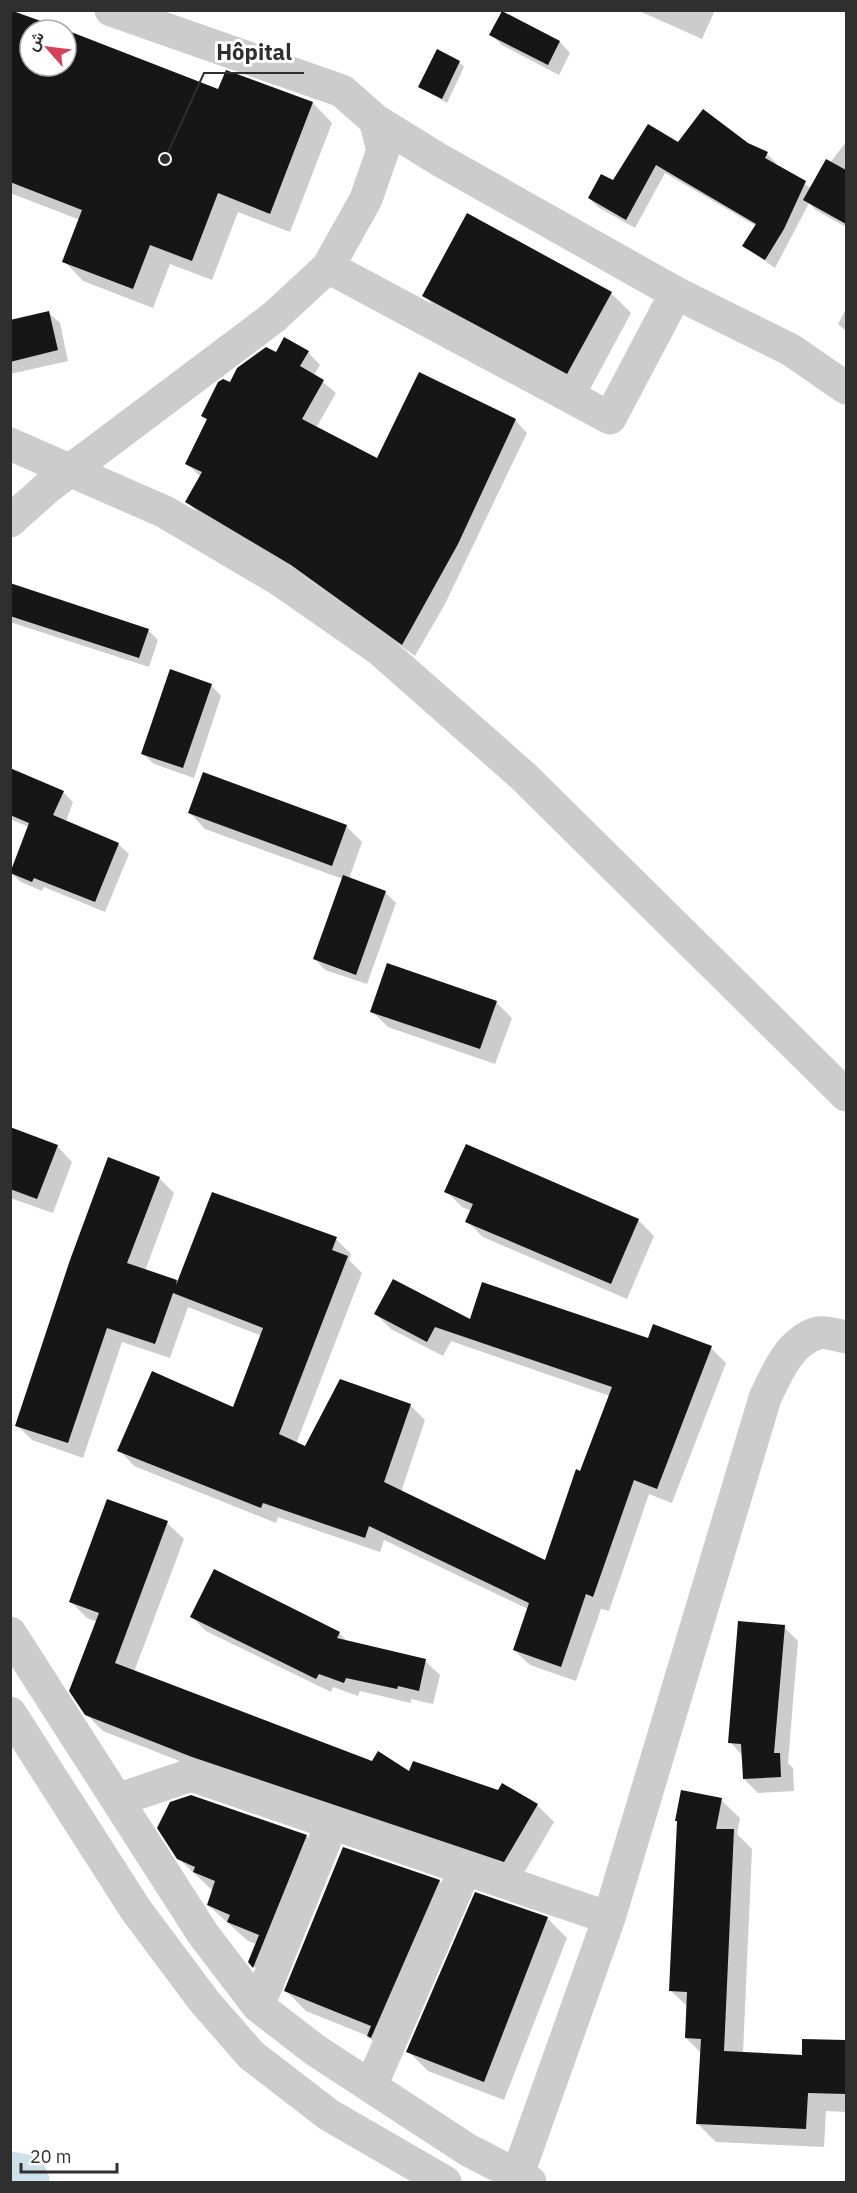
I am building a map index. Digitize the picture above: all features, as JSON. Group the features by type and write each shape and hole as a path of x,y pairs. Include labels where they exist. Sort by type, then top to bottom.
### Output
{"street":[{"path":"111,10 342,91 375,120 438,159 676,293 791,350 846,388"},
{"path":"10,521 72,470 274,316 328,267 366,199 383,150 375,120"},
{"path":"328,267 610,418 676,293"},
{"path":"10,444 165,512 280,580 379,649 523,776 846,1095"},
{"path":"10,1633 202,1934 258,2006 315,2050 468,2151 521,2180 609,1918 765,1398 780,1366 800,1344 819,1333 846,1337"},
{"path":"10,1713 136,1910 204,2001 251,2055 329,2115 445,2182"},
{"path":"117,1800 191,1775 609,1918"},
{"path":"258,2006 332,1823"},
{"path":"371,2086 465,1869"}],"building":[{"path":"10,10 32,18 18,18 18,78 78,78 78,35 218,89 226,70 313,102 270,214 218,193 192,261 150,245 133,289 62,262 82,210 10,182"},
{"path":"502,11 560,41 548,65 489,35"},
{"path":"437,49 460,61 442,99 418,87"},
{"path":"703,109 748,143 768,152 765,158 806,181 784,229 765,260 742,246 756,224 656,165 626,220 588,198 601,174 613,180 648,124 678,142"},
{"path":"826,159 846,170 846,224 803,200"},
{"path":"467,213 612,292 567,374 422,296"},
{"path":"49,311 58,350 10,362 10,320"},
{"path":"284,337 309,351 300,366 324,380 302,419 377,458 419,372 516,419 458,544 402,645 291,565 185,502 202,472 185,464 207,419 201,416 218,382 223,379 230,382 237,368 266,347 276,352"},
{"path":"10,583 149,629 139,658 10,616"},
{"path":"170,669 212,684 183,768 141,754"},
{"path":"10,768 64,791 53,815 119,843 95,902 34,878 32,882 10,873 29,823 10,815"},
{"path":"203,772 347,825 332,866 188,813"},
{"path":"343,875 386,891 356,975 313,959"},
{"path":"387,963 497,1001 480,1049 370,1012"},
{"path":"10,1127 58,1145 37,1199 10,1189"},
{"path":"466,1144 639,1219 611,1284 465,1222 473,1204 444,1192"},
{"path":"108,1157 160,1177 127,1263 177,1280 176,1285 212,1192 337,1237 332,1250 348,1256 279,1434 305,1446 340,1379 411,1404 384,1482 545,1560 576,1469 580,1471 612,1387 435,1327 427,1342 374,1314 393,1279 470,1319 482,1282 648,1338 653,1324 712,1346 657,1489 634,1480 593,1597 586,1594 561,1667 513,1650 529,1603 369,1526 365,1538 263,1503 261,1508 117,1451 152,1371 233,1407 263,1328 173,1293 155,1344 107,1328 68,1443 15,1426 70,1260"},
{"path":"107,1499 168,1521 115,1663 372,1761 378,1751 409,1771 413,1761 498,1790 502,1783 538,1804 504,1862 192,1757 85,1715 69,1691 99,1613 69,1602"},
{"path":"214,1569 340,1632 337,1638 426,1659 419,1691 398,1686 397,1689 346,1678 344,1683 319,1674 316,1679 190,1617"},
{"path":"738,1621 785,1625 774,1753 780,1753 781,1777 743,1779 741,1744 728,1743"},
{"path":"681,1790 722,1798 716,1829 734,1829 724,2051 802,2055 802,2039 846,2040 846,2094 808,2093 806,2129 696,2124 701,2039 685,2038 687,1992 669,1991 677,1821 675,1821"},
{"path":"191,1795 307,1835 253,1968 248,1962 259,1935 227,1922 230,1915 207,1905 215,1881 193,1872 195,1867 177,1859 157,1828 170,1802"},
{"path":"343,1847 440,1880 371,2038 367,2036 371,2026 284,1991"},
{"path":"475,1892 548,1917 484,2082 406,2052"}],"waterway":[{"path":"10,2180 21,2182"}],"place":[{"name":"Hôpital","path":"165,159"}]}
